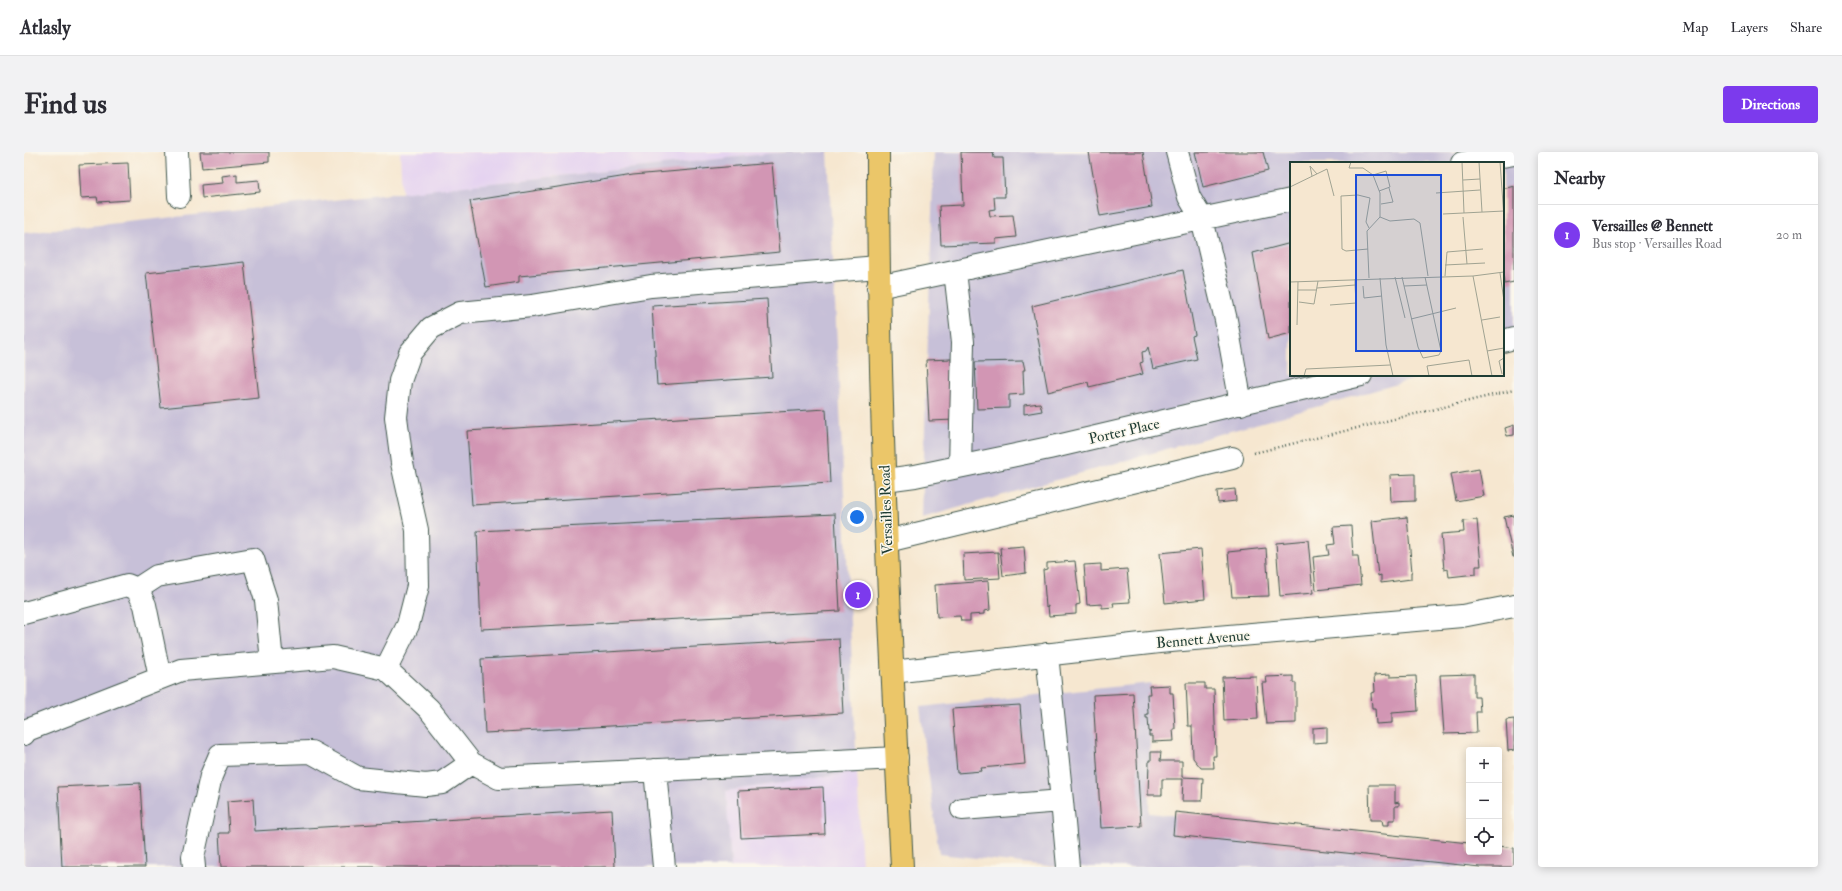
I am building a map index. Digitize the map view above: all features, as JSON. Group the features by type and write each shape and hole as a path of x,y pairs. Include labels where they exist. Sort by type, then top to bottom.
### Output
{"main road":[{"name":"Versailles Road","path":"878,152 878,277 892,672 902,867"}],"street":[{"path":"177,152 179,196"},
{"path":"1177,152 1189,197 1202,219 1226,320 1241,404"},
{"path":"1468,162 1514,154"},
{"path":"386,669 408,625 418,586 417,530 402,463 396,418 398,395 400,381 410,353 431,328 460,313 532,306 651,286 878,277 955,271 1290,200"},
{"path":"955,271 963,342 960,466"},
{"path":"1504,341 1514,338"},
{"name":"Porter Place","path":"885,480 915,476 1049,448 1357,376"},
{"path":"887,541 1232,458"},
{"path":"137,589 157,576 253,559 266,600 272,662"},
{"path":"24,613 127,585 137,589 145,605 160,678"},
{"name":"Bennett Avenue","path":"892,672 1047,654 1462,616 1514,606"},
{"path":"1047,654 1068,867"},
{"path":"25,730 181,670 333,657 386,669 429,709 471,764 499,778 896,758"},
{"path":"194,867 193,857 211,776 220,755 311,752 358,778 426,785 442,784 471,764"},
{"path":"655,770 664,867"},
{"path":"962,809 1062,801"}],"path":[{"path":"1232,458 1514,390"}],"shaded area":[{"path":"400,152 785,152 402,193"},
{"path":"785,152 828,152 857,772 726,791 731,867 24,867 24,233"},
{"path":"934,152 1514,152 1514,351 1504,354 1504,162 1290,162 1290,376 1425,376 922,518"},
{"path":"1151,683 1149,813 1466,844 1466,855 1502,855 1502,846 1514,848 1514,867 1059,867 939,854 920,707"},
{"path":"857,772 862,867 731,867 725,791"}],"building":[{"path":"200,152 269,152 269,162 202,168"},
{"path":"961,152 993,152 994,158 1003,158 1005,197 994,197 995,209 989,210 990,216 1013,215 1016,237 996,239 996,243 941,245 939,206 963,205"},
{"path":"1089,152 1143,152 1152,207 1100,216"},
{"path":"1195,152 1263,152 1268,171 1203,187"},
{"path":"128,163 130,200 98,202 97,197 81,198 79,165"},
{"path":"772,163 780,252 519,276 519,282 486,287 470,201 633,175"},
{"path":"237,174 237,182 259,180 260,192 202,198 201,185 223,183 222,176"},
{"path":"1514,186 1514,282 1504,284 1504,189"},
{"path":"1290,243 1290,333 1268,339 1253,253"},
{"path":"244,262 259,398 161,408 146,273"},
{"path":"1183,270 1195,335 1192,336 1197,359 1153,369 1148,347 1146,351 1142,352 1143,362 1140,363 1143,374 1089,387 1088,382 1048,392 1032,306"},
{"path":"767,299 772,377 657,385 652,306"},
{"path":"951,359 955,420 929,421 926,360"},
{"path":"1023,361 1025,370 1023,370 1024,394 1009,395 1009,408 977,409 975,362"},
{"path":"1040,403 1042,411 1024,414 1024,405"},
{"path":"826,409 830,483 472,505 467,431"},
{"path":"1514,425 1514,435 1507,436 1505,428"},
{"path":"1479,469 1484,496 1456,501 1451,474"},
{"path":"1415,474 1415,501 1391,502 1390,475"},
{"path":"1235,489 1236,501 1218,503 1217,491"},
{"path":"835,514 840,611 481,629 477,531"},
{"path":"1514,515 1514,557 1513,557 1504,517"},
{"path":"1407,517 1412,572 1411,579 1381,583 1381,575 1378,576 1372,521"},
{"path":"1477,520 1481,566 1476,566 1476,574 1449,577 1448,569 1444,570 1441,534 1464,532 1463,521"},
{"path":"1351,526 1353,556 1358,556 1361,585 1316,590 1313,557 1329,555 1327,545 1335,544 1333,527"},
{"path":"1308,540 1313,593 1280,596 1276,543"},
{"path":"1024,546 1026,573 1003,576 1000,548"},
{"path":"1266,548 1269,596 1232,597 1228,552"},
{"path":"1201,549 1205,599 1165,603 1160,553"},
{"path":"998,552 1000,578 964,580 963,554"},
{"path":"1075,561 1080,604 1076,605 1076,614 1049,616 1048,606 1046,607 1043,570 1047,569 1047,563"},
{"path":"1101,564 1101,571 1127,569 1130,602 1113,603 1114,607 1102,608 1102,604 1087,605 1084,565"},
{"path":"988,581 990,610 984,611 984,614 970,615 970,621 961,621 960,616 937,617 935,585"},
{"path":"839,639 843,713 485,733 481,659"},
{"path":"1390,674 1390,677 1416,676 1418,711 1392,713 1392,723 1376,724 1375,708 1372,708 1371,693 1375,692 1374,675"},
{"path":"1474,674 1474,697 1479,697 1480,712 1476,712 1477,733 1444,734 1440,675"},
{"path":"1256,676 1258,719 1224,721 1222,677"},
{"path":"1293,676 1293,683 1296,683 1296,723 1266,724 1262,683 1267,683 1266,677"},
{"path":"1186,683 1205,683 1205,689 1214,689 1216,756 1213,756 1214,768 1201,768 1193,758 1192,726 1188,726"},
{"path":"1170,685 1170,693 1173,693 1175,729 1173,729 1174,741 1152,742 1152,736 1149,736 1149,732 1151,732 1149,731 1148,718 1146,718 1146,714 1148,714 1147,694 1150,694 1149,686"},
{"path":"1133,693 1141,826 1101,828 1093,695"},
{"path":"1020,705 1025,764 981,768 982,771 957,773 952,709"},
{"path":"1514,719 1514,750 1508,751 1506,720"},
{"path":"1327,727 1327,742 1313,743 1313,728"},
{"path":"1151,752 1161,752 1160,761 1182,761 1182,777 1203,778 1202,801 1182,801 1183,779 1162,779 1162,795 1148,795 1149,761 1151,761"},
{"path":"140,783 145,867 62,867 58,787"},
{"path":"1369,785 1395,785 1395,803 1399,802 1399,806 1395,806 1395,820 1389,820 1389,825 1383,825 1382,820 1370,820"},
{"path":"823,787 825,834 741,838 738,791"},
{"path":"253,799 255,831 612,810 615,867 221,867 219,833 229,833 227,801"},
{"path":"1175,812 1466,843 1466,855 1502,855 1502,846 1514,848 1514,867 1480,867 1173,835"}],"place":[{"name":"Versailles @ Bennett","path":"858,595"}]}
